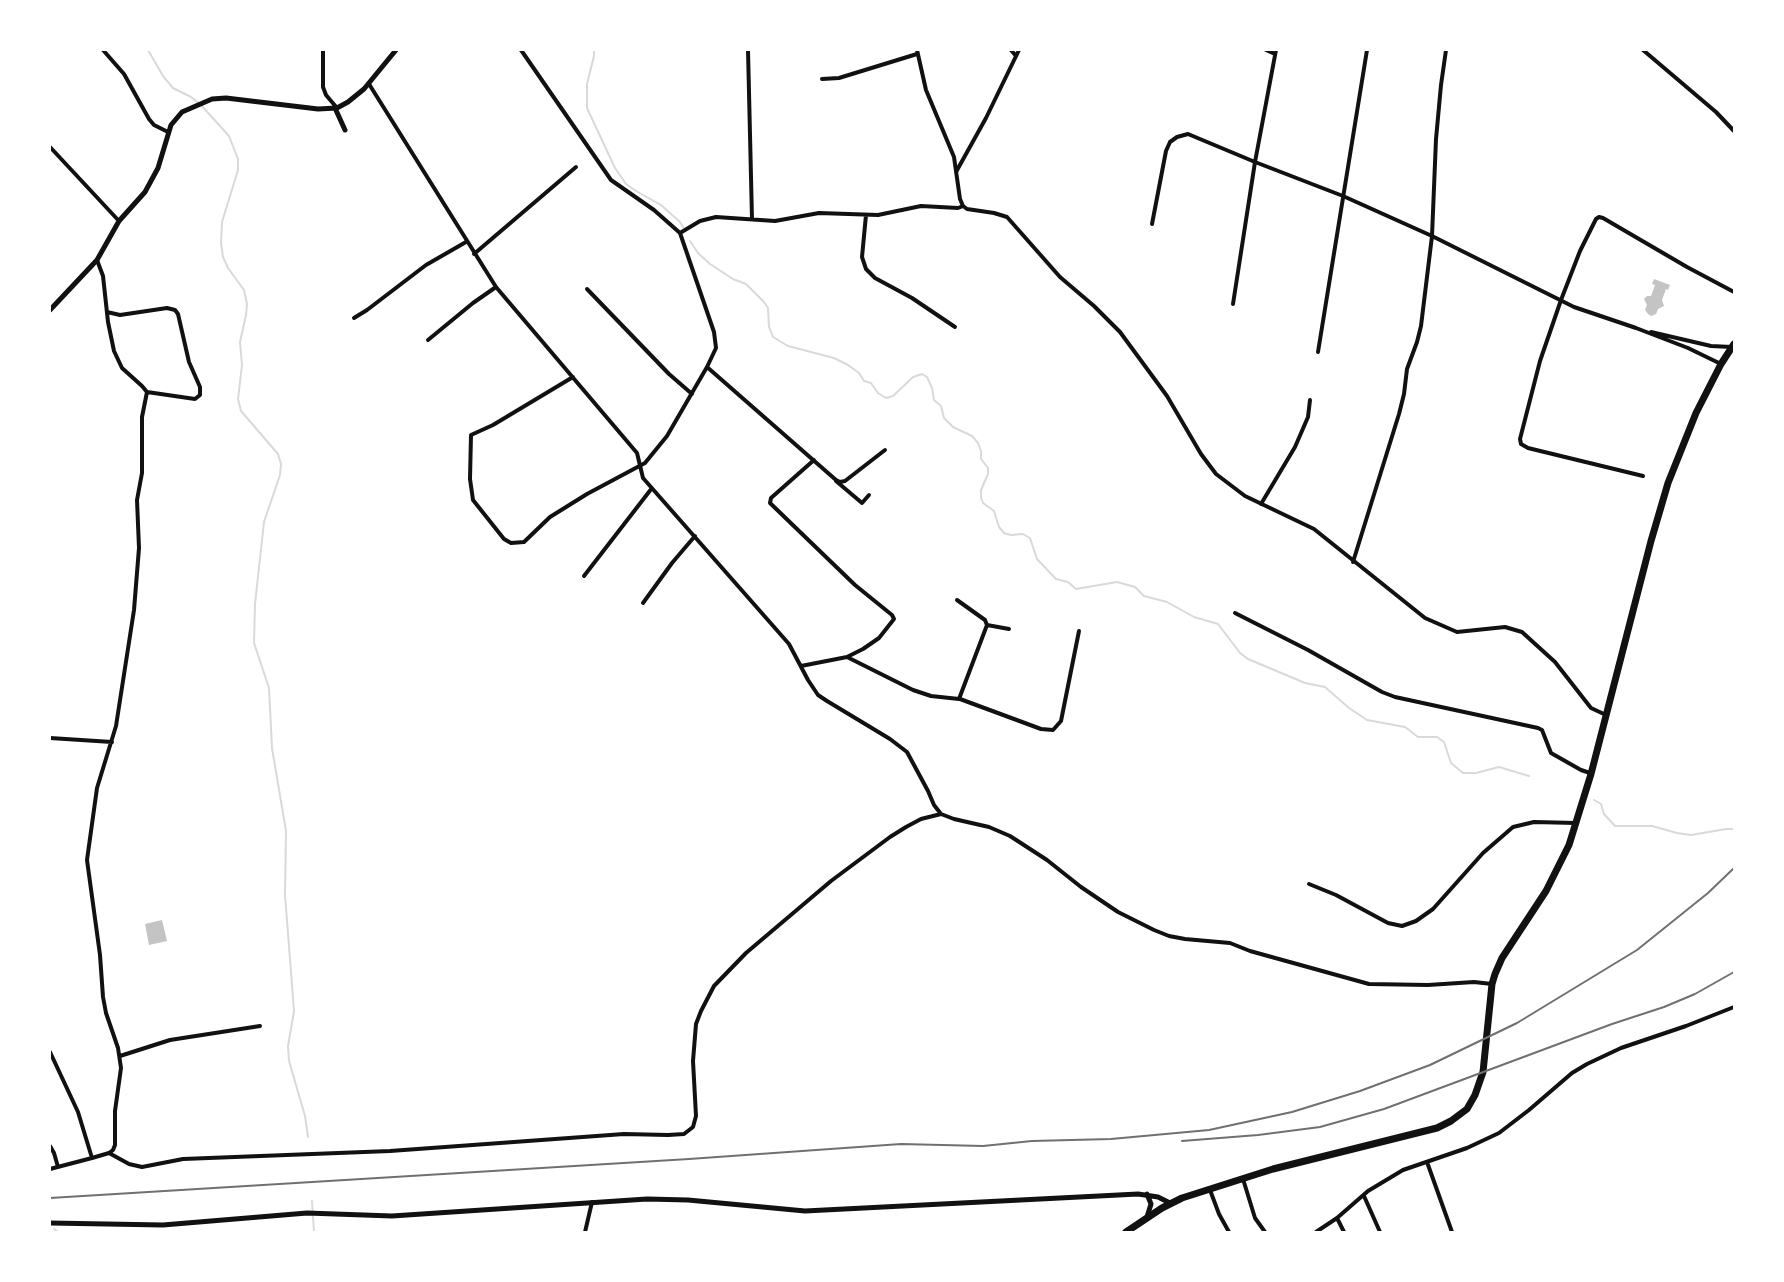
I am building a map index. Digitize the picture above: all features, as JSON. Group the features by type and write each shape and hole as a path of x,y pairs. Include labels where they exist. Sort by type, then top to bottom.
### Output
{"main road":[{"path":"1126,1232 1170,1203 1273,1169 1437,1128 1456,1117 1471,1103 1483,1072 1492,984 1502,958 1550,884 1569,845 1591,774 1668,483 1696,413 1721,364 1733,346"}],"street":[{"path":"103,50 124,74 149,119 154,125 168,132"},
{"path":"323,50 322,87 336,108 345,130"},
{"path":"50,310 97,260 119,221 145,192 164,152 168,132 181,113 212,99 226,98 318,109 336,108 348,102 369,84 396,50"},
{"path":"521,50 611,180 654,210 680,233 714,332 716,348 667,436 645,464 559,511 526,540 511,543 504,539 473,500 471,435 493,425 573,377"},
{"path":"748,50 752,219"},
{"path":"1011,50 1016,56"},
{"path":"956,172 986,118 1019,50"},
{"path":"1233,304 1255,162 1276,52 1266,50"},
{"path":"1318,352 1367,50"},
{"path":"1353,562 1399,414 1407,369 1421,326 1432,236 1436,140 1446,50"},
{"path":"1643,50 1734,130"},
{"path":"822,79 839,78 917,52 926,90 954,157 963,206 972,210 1000,214 1013,223 1060,277 1094,306 1128,341 1167,396 1216,474 1245,496 1314,529 1425,618 1448,629 1462,632 1504,627 1521,632 1556,662 1591,708 1607,715"},
{"path":"369,84 496,287 637,453 642,475 652,488 789,644 818,694 907,752 940,814"},
{"path":"1152,224 1166,152 1170,142 1188,134 1343,196 1432,236 1574,307 1688,348 1721,364"},
{"path":"50,147 119,221"},
{"path":"474,255 576,168"},
{"path":"680,233 709,218 775,220 819,213 888,214 921,206 958,208 963,206"},
{"path":"866,215 862,257 866,269 875,278 912,298 955,327"},
{"path":"1642,476 1528,448 1521,444 1521,433 1540,361 1580,251 1596,219 1599,217 1734,292"},
{"path":"354,318 368,310 426,265 466,242"},
{"path":"50,1168 109,1153 115,1145 121,1068 120,1056 103,997 100,955 87,860 98,788 112,742 134,610 139,548 137,500 142,473 142,417 147,393 119,363 112,341 103,276 97,260"},
{"path":"429,340 496,287"},
{"path":"587,289 669,374 692,394"},
{"path":"107,312 120,315 167,308 178,314 189,362 200,387 200,395 195,399 147,393"},
{"path":"1636,328 1711,346 1733,346"},
{"path":"707,367 862,503 869,495"},
{"path":"1261,504 1293,453 1308,417 1310,400"},
{"path":"836,480 845,481 885,450"},
{"path":"801,666 847,657 874,642 894,619 846,577 770,503 771,498 814,460"},
{"path":"584,576 652,488"},
{"path":"643,603 695,536"},
{"path":"957,600 987,622 959,699"},
{"path":"1235,613 1395,697 1541,729 1551,753 1591,774"},
{"path":"987,625 1009,629"},
{"path":"847,657 913,690 931,696 959,699 1041,729 1053,730 1061,721 1079,631"},
{"path":"50,738 112,742"},
{"path":"109,1153 129,1164 142,1167 183,1159 401,1150 624,1134 668,1136 684,1134 693,1127 696,1116 693,1060 696,1024 714,986 746,953 831,881 906,827 921,819 940,814 989,827 1010,836 1118,912 1169,936 1230,943 1250,951 1369,984 1428,985 1474,982 1492,984"},
{"path":"1309,884 1388,923 1402,926 1416,921 1432,909 1483,853 1513,827 1534,822 1576,823"},
{"path":"1316,1233 1368,1191 1403,1170 1467,1148 1499,1133 1572,1073 1587,1064 1621,1048 1686,1026 1734,1006"},
{"path":"120,1056 170,1040 260,1026"},
{"path":"50,1052 78,1112 92,1158"},
{"path":"50,1146 58,1167"},
{"path":"1427,1162 1452,1233"},
{"path":"1243,1179 1255,1218 1265,1233"},
{"path":"1210,1190 1229,1233"},
{"path":"50,1223 163,1225 307,1213 392,1216 647,1199 688,1200 805,1211 1147,1194 1170,1203"},
{"path":"1147,1194 1151,1204 1147,1217"},
{"path":"1364,1196 1380,1233"},
{"path":"585,1233 593,1202"},
{"path":"1337,1218 1344,1233"}],"building":[{"path":"1654,279 1670,285 1662,300 1664,306 1651,316 1645,310 1647,305 1644,299 1651,296 1655,285 1652,284"},
{"path":"162,920 167,941 149,945 145,924"}],"waterway":[{"path":"148,50 173,88 201,105 229,136 238,159 238,170 222,222 221,243 223,257 244,290 247,304 240,342 242,365 238,399 241,411 278,454 281,464 280,475 264,522 255,604 254,643 269,688 272,748 286,831 285,895 294,1011 288,1046 289,1061 305,1116 308,1137"},
{"path":"594,50 587,84 587,108 615,168 626,184 661,205 683,227"},
{"path":"690,241 698,253 710,264 733,279 746,284 764,302 768,308 769,327 773,337 788,346 834,358 848,365 886,398 893,396 913,377 922,374 927,377 934,400 941,406 944,418 953,427 972,436 978,443 981,459 988,468 988,474 981,490 983,503 994,511 999,527 1004,533 1023,534 1030,538 1037,559 1056,579 1068,582 1076,589 1117,582 1135,587 1144,596 1167,602 1194,617 1218,624 1240,653 1248,659 1305,683 1325,687 1367,720 1405,727 1418,737 1437,737 1444,742 1451,763 1463,773 1476,773 1499,767 1529,776"},
{"path":"1594,800 1601,804 1604,814 1615,826 1652,826 1691,835 1734,829"},
{"path":"312,1201 314,1232"},
{"path":"54,1229 58,1232"}],"railway":[{"path":"50,1198 901,1144 983,1146 1032,1141 1111,1139 1209,1130 1292,1112 1360,1091 1430,1065 1517,1023 1637,950 1708,893 1734,868"},
{"path":"1182,1141 1320,1127 1384,1109 1612,1024 1664,1007 1695,994 1734,972"}]}
